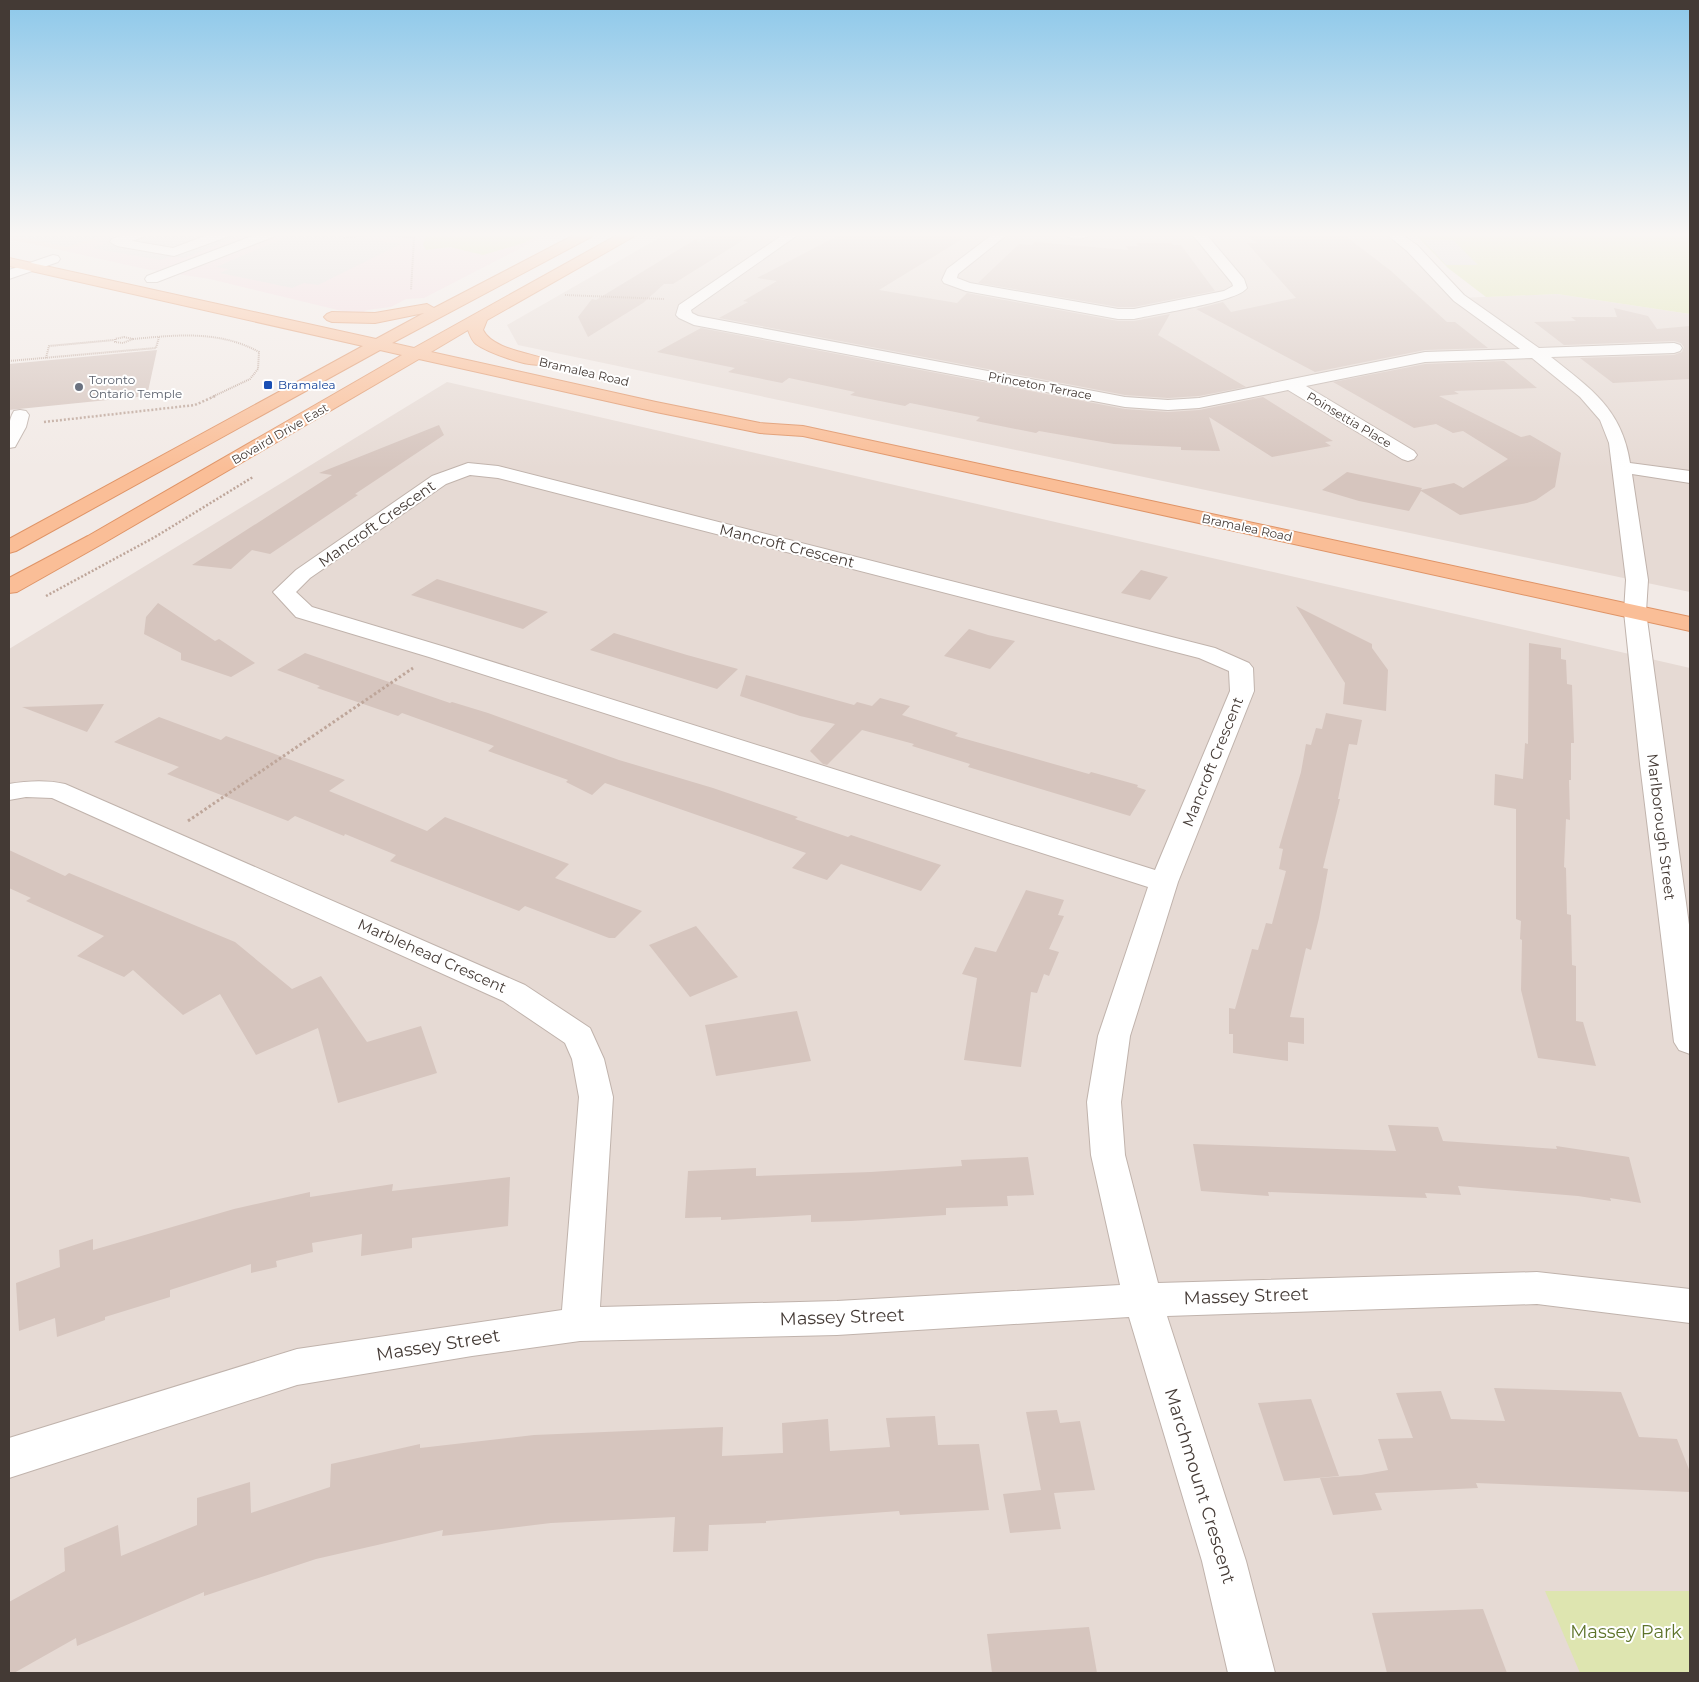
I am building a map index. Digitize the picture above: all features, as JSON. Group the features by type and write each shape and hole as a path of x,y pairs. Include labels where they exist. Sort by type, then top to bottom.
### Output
{"main road":[{"name":"Bramalea Road","path":"231,312 493,372 760,428 803,431 1690,624"},
{"name":"Bramalea Road","path":"409,312 392,317 357,319 327,316 543,363 496,348 480,340 475,330 480,317"},
{"path":"9,547 437,312"},
{"name":"Bovaird Drive East","path":"9,587 488,312"},
{"path":"340,399 420,373 456,370 493,372"},
{"name":"Bramalea Road","path":"700,399 790,420 803,431"}],"street":[{"name":"Princeton Terrace","path":"684,312 684,315 694,320 1125,402 1168,405 1199,403 1425,357 1674,348"},
{"path":"1109,312 1134,314 1141,312"},
{"name":"Marlborough Street","path":"1479,312 1536,353 1586,393 1608,419 1618,443 1637,580 1635,612 1654,774 1690,1042"},
{"name":"Poinsettia Place","path":"1290,384 1408,455"},
{"path":"9,442 17,427 20,415"},
{"path":"1620,467 1690,477"},
{"name":"Mancroft Crescent","path":"1143,1300 1108,1155 1104,1102 1114,1036 1164,882 1242,691 1241,668 1207,653 498,472 468,470 439,480 303,574 284,592 304,612 437,652 1164,882"},
{"name":"Marblehead Crescent","path":"9,792 26,788 56,790 514,993 579,1036 588,1059 596,1097 580,1324"},
{"name":"Massey Street","path":"9,1458 297,1367 580,1324 837,1318 1143,1300 1537,1288 1690,1306"},
{"name":"Marchmount Crescent","path":"1143,1300 1224,1561 1252,1673"}],"path":[{"path":"124,337 126,330"},
{"path":"44,422 195,405 250,379 258,368 259,352 232,340 202,336 134,339 123,343 114,340"},
{"path":"46,358 49,346 114,340 124,337 134,339"},
{"path":"9,361 156,348 160,337"},
{"path":"121,351 123,343"},
{"path":"165,837 437,652"}],"shaded area":[{"path":"529,312 1690,314 1690,592 518,345 507,325"},
{"path":"447,382 1690,668 1690,1673 9,1673 9,649"}],"green space":[{"name":"Massey Park","path":"1545,1591 1690,1591 1690,1673 1580,1673"}],"building":[{"path":"582,312 628,312 588,337 578,317"},
{"path":"729,312 1072,312 1118,321 1134,321 1170,314 1158,335 1246,387 1199,396 1168,398 1125,395 719,318"},
{"path":"1203,312 1437,312 1447,322 1455,322 1488,348 1425,350 1315,372"},
{"path":"1615,312 1633,312 1648,316 1657,329 1690,326 1690,379 1613,383 1580,358 1674,355 1682,352 1684,347 1681,343 1674,341 1564,345 1534,322 1576,321 1571,317 1617,317"},
{"path":"701,328 1125,409 1168,412 1199,410 1263,397 1333,441 1325,442 1331,446 1272,457 1209,417 1220,451 1181,450 1181,447 1114,444 1039,431 1036,433 976,421 980,417 910,403 905,406 850,395 855,392 789,378 782,383 728,372 735,368 657,352"},
{"name":"Toronto Ontario Temple","path":"157,350 147,396 9,410 9,364"},
{"path":"1504,361 1537,388 1454,391 1459,394 1439,396 1521,437 1530,435 1561,453 1555,487 1536,500 1527,503 1460,515 1421,491 1409,511 1359,501 1322,490 1347,472 1422,488 1421,490 1454,483 1463,488 1508,459 1463,431 1453,433 1436,424 1414,428 1333,382 1425,364"},
{"path":"439,425 444,435 355,494 358,495 270,554 252,550 231,569 192,565 332,475 319,473"},
{"path":"1141,570 1168,577 1150,600 1121,593"},
{"path":"437,579 548,612 523,629 411,595"},
{"path":"158,603 215,641 219,639 255,663 231,677 181,660 181,653 144,634 146,617"},
{"path":"1296,606 1372,644 1372,648 1388,670 1386,711 1343,704 1345,683"},
{"path":"969,629 1015,641 990,669 944,656"},
{"path":"614,633 738,669 717,689 590,650"},
{"path":"1529,643 1561,648 1561,659 1566,660 1567,684 1572,685 1574,743 1571,743 1571,780 1569,780 1570,820 1566,819 1564,867 1566,868 1567,914 1571,915 1572,965 1576,966 1576,1021 1583,1022 1596,1066 1538,1058 1521,990 1521,921 1516,919 1516,809 1494,805 1495,774 1523,779 1525,743 1528,744"},
{"path":"305,653 450,703 488,713 619,760 713,788 798,817 795,819 848,837 851,835 941,865 921,891 841,864 827,880 792,868 806,853 605,783 592,795 566,782 568,780 488,751 494,746 402,713 398,716 317,688 320,686 277,670"},
{"path":"746,675 854,705 857,702 872,706 880,698 910,706 902,715 958,733 955,736 1089,774 1091,772 1138,785 1137,787 1146,790 1130,816 968,767 970,764 912,746 914,744 862,730 827,765 823,764 810,751 835,724 800,716 740,696"},
{"path":"104,704 87,732 22,707"},
{"path":"1326,713 1362,720 1357,745 1349,744 1338,799 1340,799 1323,868 1328,869 1319,918 1311,950 1306,948 1290,1017 1304,1018 1304,1044 1288,1042 1288,1061 1233,1053 1233,1034 1229,1034 1229,1008 1235,1009 1252,949 1258,950 1266,923 1272,924 1286,871 1279,869 1283,849 1279,848 1301,772 1306,744 1311,745 1316,728 1322,729"},
{"path":"159,717 221,740 226,736 345,780 329,791 427,831 445,817 569,864 555,878 642,911 615,938 609,938 525,906 519,911 390,861 396,855 345,834 344,836 295,816 288,821 167,774 179,767 114,742"},
{"path":"9,850 65,876 69,873 235,942 292,989 321,976 367,1042 421,1026 437,1073 338,1103 318,1028 256,1055 220,994 183,1015 133,970 124,977 77,956 104,936 26,901 31,898 9,888"},
{"path":"1026,890 1064,900 1058,915 1064,916 1049,949 1059,952 1049,976 1044,974 1037,993 1031,992 1021,1067 964,1060 977,978 962,974 975,947 996,952"},
{"path":"696,926 738,977 690,997 649,945"},
{"path":"797,1011 811,1061 716,1076 705,1025"},
{"path":"1388,1125 1438,1127 1443,1141 1557,1149 1556,1146 1629,1157 1641,1203 1610,1198 1611,1201 1578,1196 1458,1186 1461,1195 1425,1193 1427,1198 1268,1192 1269,1196 1201,1191 1193,1144 1396,1151"},
{"path":"1028,1157 1034,1195 1007,1196 1008,1206 946,1208 946,1215 851,1221 811,1222 811,1215 721,1220 721,1217 685,1218 688,1171 756,1168 756,1176 871,1172 962,1166 961,1160"},
{"path":"510,1177 508,1226 412,1238 412,1248 361,1256 362,1234 312,1243 313,1252 276,1261 277,1267 251,1273 251,1264 170,1290 170,1297 105,1317 105,1320 57,1337 55,1318 19,1331 16,1283 60,1267 59,1250 93,1239 93,1250 234,1209 310,1192 310,1197 393,1184 392,1191"},
{"path":"1494,1388 1621,1392 1639,1437 1677,1439 1690,1472 1690,1492 1476,1483 1478,1488 1375,1493 1382,1510 1333,1515 1320,1478 1361,1475 1388,1470 1378,1439 1413,1438 1396,1393 1441,1391 1451,1419 1505,1421"},
{"path":"1311,1399 1339,1476 1284,1481 1258,1403"},
{"path":"1057,1410 1060,1423 1080,1421 1095,1490 1054,1493 1061,1529 1010,1533 1003,1494 1041,1490 1026,1412"},
{"path":"935,1416 938,1445 979,1444 989,1510 900,1515 899,1511 766,1521 766,1523 709,1525 708,1551 673,1552 675,1517 551,1523 442,1536 443,1530 316,1559 204,1596 204,1592 77,1646 76,1638 14,1673 9,1673 9,1602 65,1571 64,1548 118,1525 121,1556 197,1525 197,1498 250,1482 251,1513 330,1487 331,1464 420,1444 420,1448 534,1435 723,1427 722,1456 783,1453 782,1423 828,1419 830,1451 890,1447 886,1418"},
{"path":"1483,1609 1507,1673 1387,1673 1372,1613"},
{"path":"1089,1627 1097,1673 992,1673 987,1634"}],"place":[{"name":"Bramalea","path":"268,385"},
{"name":"Toronto Ontario Temple","path":"79,387"}]}
